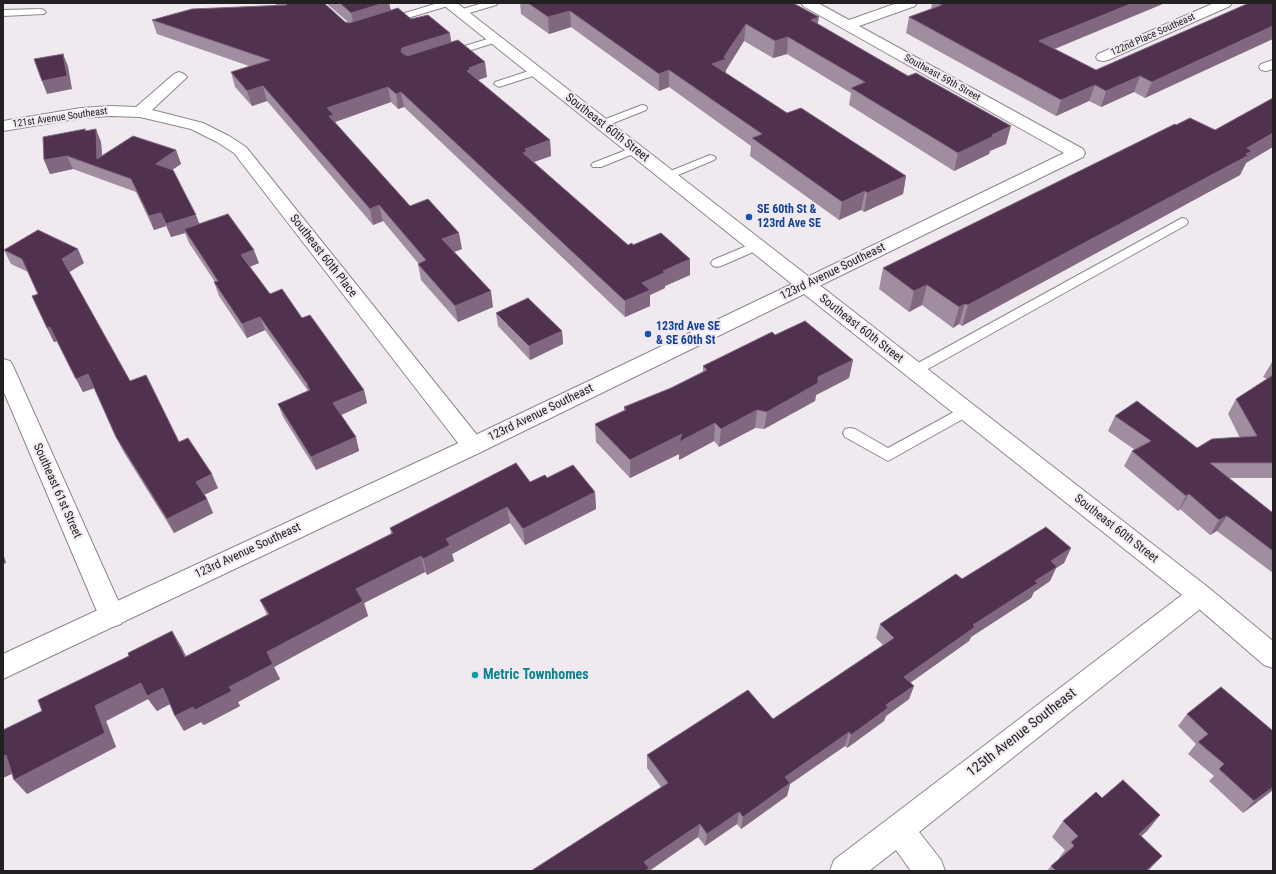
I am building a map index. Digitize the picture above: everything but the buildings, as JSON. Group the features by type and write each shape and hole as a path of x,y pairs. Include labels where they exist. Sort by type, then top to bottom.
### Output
{"street":[{"name":"Southeast 59th Street","path":"808,3 1077,153"},
{"path":"848,25 910,3"},
{"name":"122nd Place Southeast","path":"1103,57 1225,3"},
{"name":"Southeast 60th Street","path":"452,6 1200,595 1273,657"},
{"path":"140,112 179,77"},
{"name":"121st Avenue Southeast","path":"3,126 81,113 111,111 140,112"},
{"name":"Southeast 60th Place","path":"140,112 197,126 223,139 240,150 474,446"},
{"name":"123rd Avenue Southeast","path":"3,667 474,446 1077,153"},
{"name":"Southeast 61st Street","path":"3,366 112,616"},
{"name":"125th Avenue Southeast","path":"845,871 1200,595"},
{"path":"898,829 930,871"}],"lane":[{"path":"380,24 452,6 493,3"},
{"path":"3,13 41,12"},
{"path":"439,57 494,40"},
{"path":"499,84 535,72"},
{"path":"602,124 642,108"},
{"path":"597,165 634,150"},
{"path":"667,176 710,158"},
{"path":"914,371 1182,222"},
{"path":"717,263 756,246"},
{"path":"850,433 888,455 965,411"}],"place":[{"name":"SE 60th St & 123rd Ave SE","path":"749,217"},
{"name":"123rd Ave SE & SE 60th St","path":"648,334"},
{"name":"Metric Townhomes","path":"475,675"}]}
